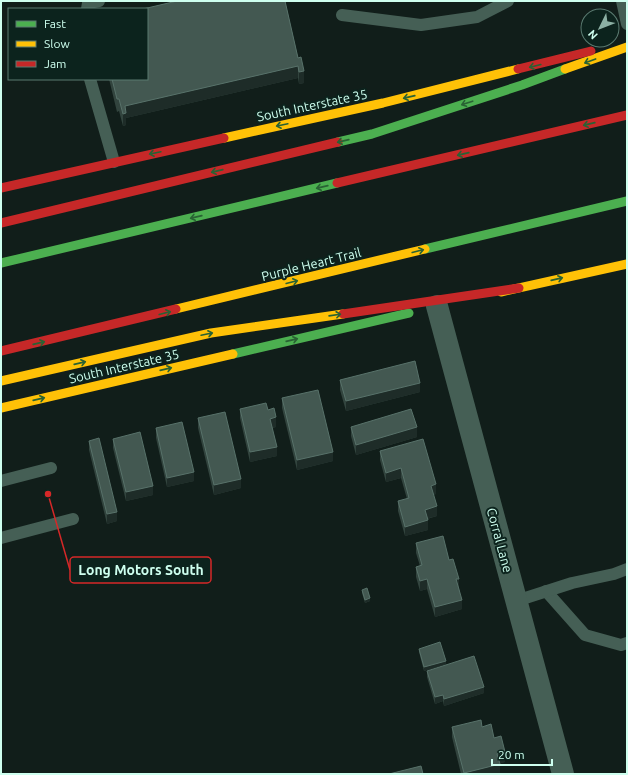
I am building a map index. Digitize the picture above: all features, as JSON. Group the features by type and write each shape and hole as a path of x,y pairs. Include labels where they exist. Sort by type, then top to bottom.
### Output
{"main road":[{"name":"South Interstate 35","path":"1,188 383,103 627,42"},
{"path":"1,223 372,134 522,85 627,48"},
{"path":"1,263 627,115"},
{"name":"Purple Heart Trail","path":"1,352 627,201"},
{"name":"South Interstate 35","path":"1,408 437,306 627,264"},
{"path":"1,381 211,333 519,288"}],"street":[{"name":"Corral Lane","path":"437,306 563,774"}],"lane":[{"path":"87,8 88,3 99,1"},
{"path":"342,15 421,25 477,17 508,1"},
{"path":"622,1 627,24"},
{"path":"90,80 114,162"},
{"path":"1,481 51,468"},
{"path":"1,538 73,519"},
{"path":"516,601 572,583 614,574 627,569"},
{"path":"546,591 585,636 621,645 627,643"}],"building":[{"path":"177,1 285,1 298,58 301,57 304,71 299,72 298,66 125,106 126,113 123,114 112,80 148,80 147,8"},
{"path":"415,361 420,383 346,401 340,380"},
{"path":"318,390 333,452 297,460 282,398"},
{"path":"266,403 268,410 274,408 276,417 270,419 277,447 250,452 240,409"},
{"path":"411,409 417,427 356,445 351,427"},
{"path":"225,412 241,479 214,485 198,418"},
{"path":"182,422 194,472 167,478 156,428"},
{"path":"140,432 153,486 126,492 113,439"},
{"path":"99,438 117,512 107,514 89,441"},
{"path":"423,439 436,484 431,486 437,506 425,510 428,520 405,527 398,501 409,498 401,468 386,473 380,451"},
{"path":"443,536 449,560 453,559 459,579 456,579 462,600 435,607 427,579 420,581 416,567 422,565 416,543"},
{"path":"367,588 370,598 365,600 362,590"},
{"path":"440,642 446,661 424,667 419,649"},
{"path":"474,656 484,687 444,699 443,695 435,697 427,671"},
{"path":"481,720 482,727 491,724 494,738 501,736 505,752 497,754 500,764 464,773 452,727"},
{"path":"421,766 423,774 389,774"}],"traffic: fast":[{"path":"338,142 372,134 522,85 565,69"},
{"path":"1,263 337,183"},
{"path":"425,249 627,201"},
{"path":"233,354 409,313"}],"traffic: slow":[{"path":"565,69 627,47"},
{"path":"224,138 383,103 518,69"},
{"path":"176,309 425,249"},
{"path":"501,292 627,264"},
{"path":"1,381 211,333 343,314"},
{"path":"1,408 233,354"}],"traffic: jam":[{"path":"518,69 591,51"},
{"path":"337,183 627,115"},
{"path":"1,188 224,138"},
{"path":"1,223 338,142"},
{"path":"343,314 519,288"},
{"path":"1,351 176,309"}],"place":[{"name":"Long Motors South","path":"48,494"}]}
